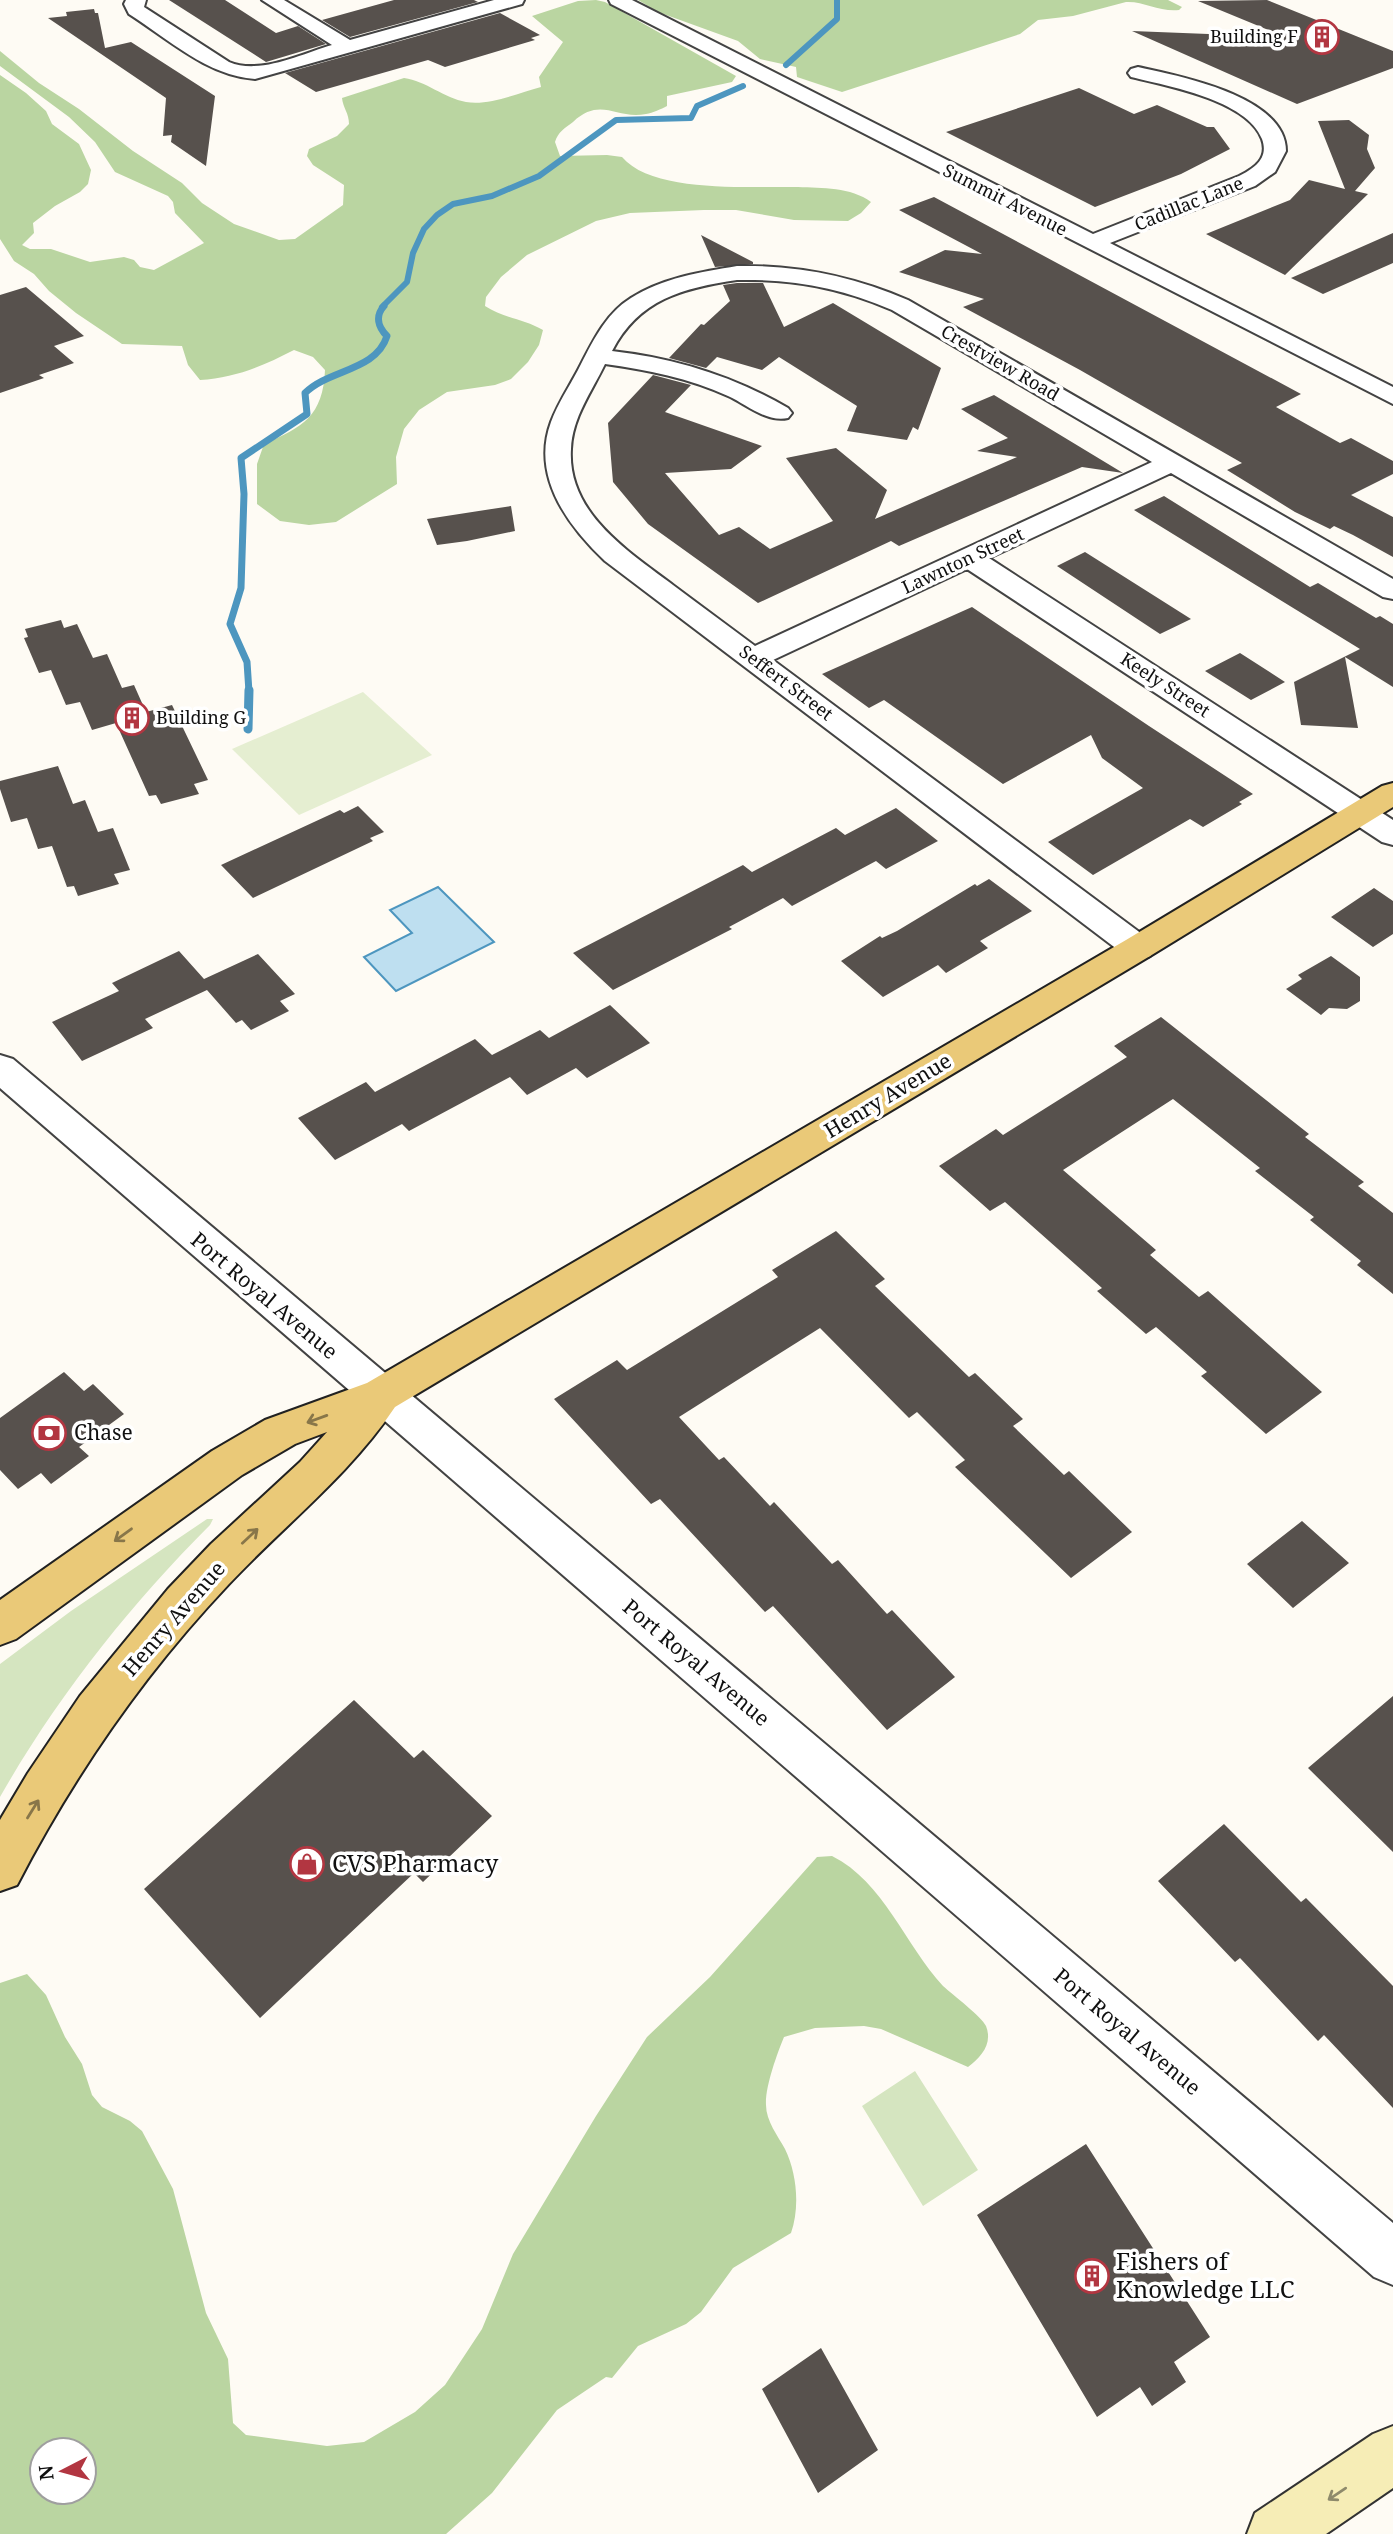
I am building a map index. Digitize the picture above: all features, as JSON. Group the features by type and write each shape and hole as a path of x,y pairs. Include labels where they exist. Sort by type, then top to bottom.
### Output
{"main road":[{"name":"Henry Avenue","path":"0,1625 227,1463 280,1432 381,1395 1139,947 1393,793"},
{"name":"Henry Avenue","path":"0,1868 64,1760 155,1635 214,1569 317,1473 381,1395"},
{"path":"1276,2534 1393,2454"}],"street":[{"path":"136,0 133,4 136,10 222,66 236,72 264,71 515,0"},
{"path":"271,0 348,47"},
{"name":"Summit Avenue","path":"618,0 1393,397"},
{"name":"Cadillac Lane","path":"1091,243 1247,181 1269,165 1275,150 1275,142 1267,127 1241,107 1190,86 1138,73"},
{"name":"Crestview Road","path":"597,356 611,329 623,315 650,297 718,277 764,273 830,280 870,291 900,305 1393,591"},
{"path":"597,356 658,364 698,375 748,395 779,414"},
{"name":"Seffert Street","path":"597,356 561,431 558,460 569,500 582,522 605,546 1139,947"},
{"name":"Lawnton Street","path":"753,658 1172,463"},
{"name":"Keely Street","path":"970,558 1393,835"},
{"name":"Port Royal Avenue","path":"0,1068 1393,2258"}],"green space":[{"path":"638,0 1168,0 1182,7 1172,10 1126,2 1073,16 1038,20 1020,34 842,92 797,77 796,67 760,59 738,41 658,12"},
{"path":"578,1 605,2 736,76 732,82 667,96 667,106 649,113 635,115 600,110 583,114 558,135 555,142 560,156 622,157 637,169 656,177 704,186 826,188 855,193 871,202 861,213 848,221 794,220 736,210 630,213 596,221 527,255 501,277 486,297 485,306 543,330 539,345 528,362 511,379 495,385 447,392 419,410 404,429 396,457 397,484 336,522 309,525 280,521 257,504 257,464 264,444 300,425 315,409 320,399 325,370 313,357 294,350 248,370 225,377 200,380 188,365 182,346 122,344 76,313 49,291 34,274 14,261 0,239 0,75 26,93 46,111 52,124 79,144 91,170 88,184 33,223 34,233 22,245 30,249 51,249 90,262 124,257 134,260 140,267 154,270 204,243 175,213 173,202 168,196 115,172 95,142 69,117 0,66 0,51 39,83 182,183 202,203 234,224 279,240 295,239 343,205 344,185 313,165 307,156 309,149 337,136 349,124 342,98 404,78 420,82 458,100 475,103 494,101 541,87 539,77 563,42 532,16"},
{"path":"363,692 432,755 299,815 232,749"},
{"path":"207,1519 213,1519 210,1525 123,1620 70,1688 0,1797 0,1664 71,1611"},
{"path":"832,1856 850,1867 866,1882 893,1915 929,1970 983,2022 988,2033 987,2044 968,2067 881,2029 864,2026 815,2028 784,2037 769,2080 766,2105 770,2123 785,2149 795,2180 796,2212 791,2233 733,2268 701,2312 686,2324 638,2346 612,2378 606,2377 557,2410 492,2493 446,2534 0,2534 0,1983 27,1974 46,1995 65,2037 82,2064 92,2095 102,2107 130,2121 142,2131 173,2189 206,2313 228,2359 233,2423 246,2435 327,2446 364,2442 415,2412 445,2385 482,2329 513,2254 647,2037 710,1977 817,1857"},
{"path":"915,2071 978,2170 923,2206 862,2106"}],"water":[{"path":"438,887 494,942 396,991 364,957 412,933 390,910"}],"building":[{"path":"169,0 225,0 276,33 298,26 326,44 266,62"},
{"path":"394,0 478,2 350,37 322,20"},
{"path":"1267,0 1393,51 1393,68 1297,104 1132,31 1285,37 1198,1"},
{"path":"94,9 95,13 98,13 105,48 131,42 215,96 206,166 171,142 172,135 163,136 166,98 48,18 67,16 66,12"},
{"path":"500,13 540,35 531,38 535,40 445,67 428,60 316,92 285,73"},
{"path":"1079,88 1134,114 1157,105 1207,127 1214,127 1230,149 1181,174 1095,207 946,132"},
{"path":"1349,120 1369,135 1367,149 1375,168 1355,191 1368,194 1285,275 1206,234 1290,200 1309,180 1345,189 1318,121"},
{"path":"934,197 1301,394 1276,407 1340,443 1351,438 1393,461 1393,474 1351,495 1393,517 1393,557 1334,526 1330,529 1295,512 1227,470 1242,463 1080,370 963,307 984,299 899,272 945,250 982,254 899,210"},
{"path":"1393,233 1393,263 1323,294 1291,278"},
{"path":"701,235 753,262 753,264 715,267"},
{"path":"763,283 784,327 833,303 941,368 918,430 913,427 907,440 847,431 857,406 779,357 762,370 717,357 706,368 669,358 701,324 704,325 730,301 723,285"},
{"path":"26,287 84,336 54,346 74,363 39,375 44,378 0,393 0,295"},
{"path":"653,375 691,385 665,412 762,446 731,469 665,473 719,535 739,527 770,549 833,521 786,458 836,448 887,490 875,519 1017,457 977,451 1008,438 961,409 994,395 1123,473 1082,467 899,546 891,541 758,603 648,524 613,482 608,423"},
{"path":"1164,496 1310,587 1318,583 1376,618 1380,616 1393,624 1393,687 1345,657 1358,728 1301,725 1294,682 1360,649 1134,510"},
{"path":"511,506 515,531 467,541 437,545 427,519"},
{"path":"1085,552 1191,619 1160,634 1057,566"},
{"path":"972,607 1253,794 1239,802 1242,804 1203,827 1190,819 1093,875 1048,842 1143,788 1102,758 1091,735 1003,784 884,700 869,708 822,674"},
{"name":"Building G","path":"61,620 64,628 77,624 93,658 107,654 122,688 134,685 146,712 172,705 208,780 194,784 199,794 161,804 156,795 149,796 116,723 92,730 80,702 66,705 51,670 39,673 24,638 28,637 25,629"},
{"path":"1240,653 1285,682 1251,700 1205,671"},
{"path":"58,766 73,804 85,800 98,832 113,828 130,870 114,874 119,884 78,896 74,886 67,887 52,846 38,849 27,818 11,822 0,781"},
{"path":"358,806 384,832 370,838 373,841 253,898 221,865 340,810 344,813"},
{"path":"896,808 938,841 886,869 876,861 792,906 783,898 729,927 732,929 613,990 573,953 743,865 752,872 836,828 845,835"},
{"path":"989,879 1032,911 980,941 988,948 946,973 938,965 883,997 841,961 880,936 882,938 897,931 975,884 977,886"},
{"path":"1374,888 1393,901 1393,934 1373,947 1331,917"},
{"path":"179,951 204,979 258,954 295,994 280,1001 289,1011 251,1030 242,1020 236,1023 207,990 145,1019 153,1028 82,1061 52,1022 119,991 112,983"},
{"path":"1331,956 1360,977 1360,1001 1347,1009 1329,1008 1321,1015 1286,989 1302,979 1298,975"},
{"path":"610,1005 650,1043 587,1078 576,1068 527,1095 510,1077 409,1131 402,1124 335,1160 298,1118 366,1082 375,1092 475,1039 492,1055 540,1030 549,1038"},
{"path":"1161,1017 1309,1134 1305,1137 1364,1182 1358,1186 1393,1213 1393,1294 1357,1265 1361,1261 1310,1220 1314,1217 1255,1171 1260,1168 1173,1099 1063,1170 1156,1250 1150,1255 1199,1297 1208,1291 1322,1392 1266,1434 1201,1376 1207,1372 1156,1327 1146,1334 1097,1291 1102,1288 1005,1202 990,1211 939,1166 996,1129 1003,1135 1127,1057 1114,1046"},
{"path":"836,1231 885,1279 875,1286 969,1377 975,1373 1023,1419 1013,1426 1064,1475 1069,1471 1132,1532 1071,1578 955,1467 965,1460 917,1412 909,1418 820,1328 679,1417 719,1460 724,1457 770,1506 774,1502 832,1564 838,1560 887,1614 892,1610 955,1677 887,1730 773,1606 765,1612 660,1499 651,1504 554,1399 617,1360 627,1370 778,1277 772,1270"},
{"name":"Chase","path":"64,1372 84,1391 93,1384 124,1414 79,1447 89,1456 51,1484 41,1473 18,1489 0,1470 0,1418"},
{"path":"1302,1521 1349,1563 1293,1608 1247,1564"},
{"path":"1393,1696 1393,1852 1308,1768"},
{"name":"CVS Pharmacy","path":"354,1700 414,1758 423,1750 492,1816 423,1882 414,1873 260,2018 144,1889"},
{"path":"1224,1824 1301,1902 1306,1898 1393,1986 1393,2108 1324,2035 1318,2041 1240,1958 1235,1962 1158,1881"},
{"name":"Fishers of Knowledge LLC","path":"1086,2144 1210,2337 1174,2362 1186,2382 1152,2406 1140,2387 1097,2417 977,2215"},
{"path":"821,2348 878,2450 818,2493 762,2389"}],"waterway":[{"path":"786,65 837,19 837,0"},
{"path":"382,307 407,282 413,253 424,229 437,215 453,204 492,196 539,176 616,120 691,118 697,106 743,86"},
{"path":"249,691 247,662 230,624 241,588 244,494 241,458 307,414 305,393 315,385 363,363 381,348 387,336 379,321 379,314 384,306"},
{"path":"248,729 249,691"}],"place":[{"name":"Building F","path":"1322,37"},
{"name":"Building G","path":"132,718"},
{"name":"Chase","path":"49,1433"},
{"name":"CVS Pharmacy","path":"307,1864"},
{"name":"Fishers of Knowledge LLC","path":"1092,2276"}]}
